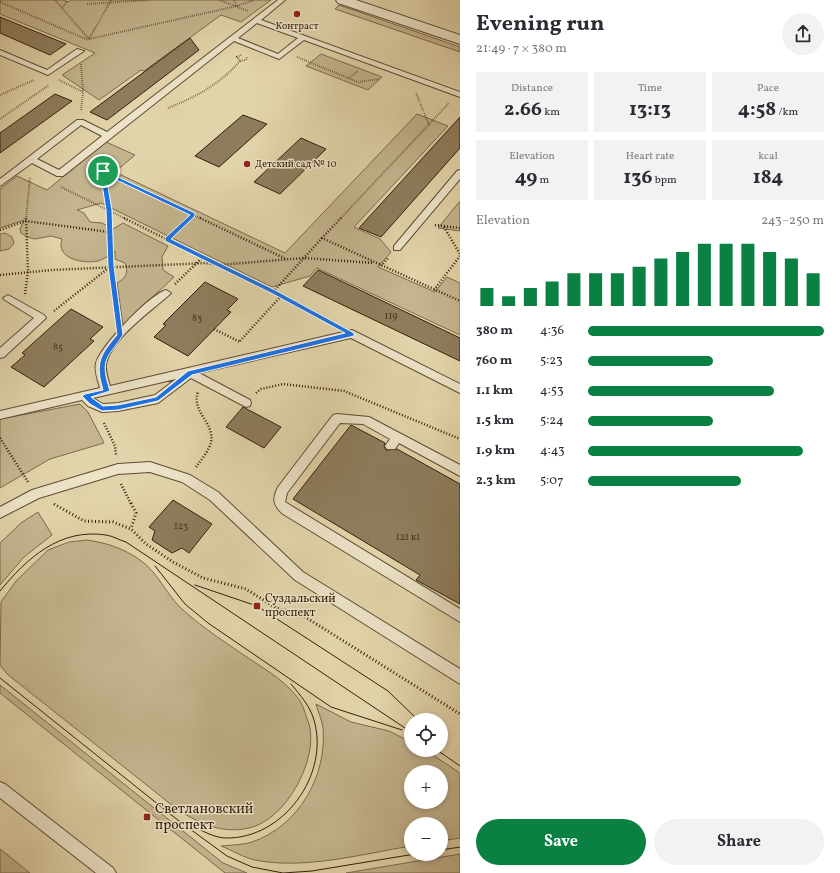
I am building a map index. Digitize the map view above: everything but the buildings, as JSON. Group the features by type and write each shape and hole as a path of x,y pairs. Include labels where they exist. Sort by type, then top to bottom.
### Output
{"street":[{"path":"343,0 460,40"}],"lane":[{"path":"32,160 60,174 282,0"},
{"path":"259,18 304,37 459,94"},
{"path":"234,39 279,57 304,37"},
{"path":"0,52 48,73 80,51"},
{"path":"0,183 80,122 108,136"},
{"path":"398,248 460,173"},
{"path":"106,391 101,363 107,351 120,335 166,293"},
{"path":"0,354 41,318 8,298"},
{"path":"0,415 190,373 352,334 460,389"},
{"path":"190,373 246,403"},
{"path":"85,396 92,403 102,408 118,407 158,399 190,373"},
{"path":"460,471 394,442 366,420 337,418 282,490 280,497 280,504 460,616"},
{"path":"0,513 36,494 118,469 150,467 189,480 214,496 299,576 460,677"},
{"path":"0,789 108,873"}],"path":[{"path":"55,0 89,39"},
{"path":"62,8 68,0"},
{"path":"80,122 83,92 80,51 89,39 111,0"},
{"path":"87,4 109,4 149,0"},
{"path":"219,0 237,6 259,18"},
{"path":"234,0 237,6"},
{"path":"0,2 89,39 237,6 254,0"},
{"path":"285,53 358,82 380,79"},
{"path":"138,113 164,109 198,96 229,74 240,61 246,60 247,56 238,56 237,57 240,61"},
{"path":"0,95 12,88 25,85 48,73 83,92"},
{"path":"409,76 429,125"},
{"path":"0,119 57,79"},
{"path":"273,292 322,238 459,94"},
{"path":"100,143 109,210 111,266 120,335"},
{"path":"21,168 31,172 26,221 28,271 24,309"},
{"path":"103,171 287,260"},
{"path":"59,186 281,296 352,334"},
{"path":"167,240 194,215"},
{"path":"0,230 26,221 109,232"},
{"path":"419,223 460,228"},
{"path":"434,290 460,255 443,226"},
{"path":"322,238 460,301"},
{"path":"166,293 203,257"},
{"path":"0,275 28,271 111,266 197,263 218,265 304,258 374,263"},
{"path":"41,318 57,309 111,266"},
{"path":"240,341 281,296"},
{"path":"214,329 240,341 247,359"},
{"path":"189,480 211,442 211,429 196,406 195,397 204,380"},
{"path":"0,438 36,494 84,520 113,522 131,530 146,544 173,562 203,578 246,589 276,608 302,615 460,714"}],"shaded area":[{"path":"0,0 63,0 68,2 71,0 271,0 241,22 221,15 144,71 141,70 99,100 62,75 95,53 0,14"},
{"path":"339,5 460,47 460,52 335,9"},
{"path":"321,54 382,77 368,90 306,66"},
{"path":"417,114 448,126 354,227 380,239 391,252 378,267 435,292 447,277 460,283 460,335 317,268 310,276 272,287 101,203 77,210 84,213 90,222 102,223 113,229 123,223 168,246 162,257 163,270 174,277 123,325 117,283 125,277 127,270 125,263 115,259 115,251 98,261 79,261 67,256 63,251 61,246 62,239 51,236 35,239 27,237 21,233 20,229 24,220 0,228 0,189 17,176 47,190 106,142 135,155 115,172 285,253"},
{"path":"460,201 460,231 438,228"},
{"path":"5,233 12,237 14,243 9,249 0,251 0,234"},
{"path":"80,404 88,412 104,443 50,459 0,488 0,419"},
{"path":"38,512 52,535 24,557 0,585 0,543 21,523"},
{"path":"87,540 115,547 140,560 152,571 183,610 199,624 278,678 300,701 309,724 311,738 309,754 297,786 287,801 263,823 239,830 221,829 195,820 178,810 7,674 0,665 1,602 16,581 48,550 69,542"},
{"path":"0,685 223,863 247,873 225,873 0,693"},
{"path":"316,704 351,722 389,731 404,738 404,757 436,757 448,765 404,765 404,809 448,809 448,765 460,773 460,838 448,840 448,817 404,817 404,847 353,857 313,862 274,863 247,858 221,846 252,842 269,834 296,812 307,797 315,781 320,764 323,746 322,722"},
{"path":"0,849 30,873 0,873"},
{"path":"460,854 460,873 346,873 418,861 448,861 448,856"}],"tram line":[{"path":"0,591 21,567 46,548 59,541 74,536 89,534 111,536 126,542 404,727"},
{"path":"155,566 185,604 208,623 331,707 402,730"},
{"path":"195,585 257,606 388,691 411,713"},
{"path":"0,678 179,821 227,856 252,867 283,873 312,871 404,856"},
{"path":"191,826 222,838 247,835 266,828 283,816 297,800 308,782 315,762 317,741 314,720 310,710 291,684"},
{"path":"447,757 460,766"},
{"path":"448,849 460,847"}],"place":[{"name":"Контраст","path":"297,14"},
{"name":"Детский сад № 10","path":"247,164"},
{"name":"Суздальский проспект","path":"257,606"},
{"name":"Светлановский проспект","path":"147,817"}],"route":[{"path":"103,171 194,215 167,240 273,292 352,334 190,373 158,399 118,407 102,408 92,403 85,396 106,391 101,363 107,351 120,335 111,266 109,210 103,171"}]}
